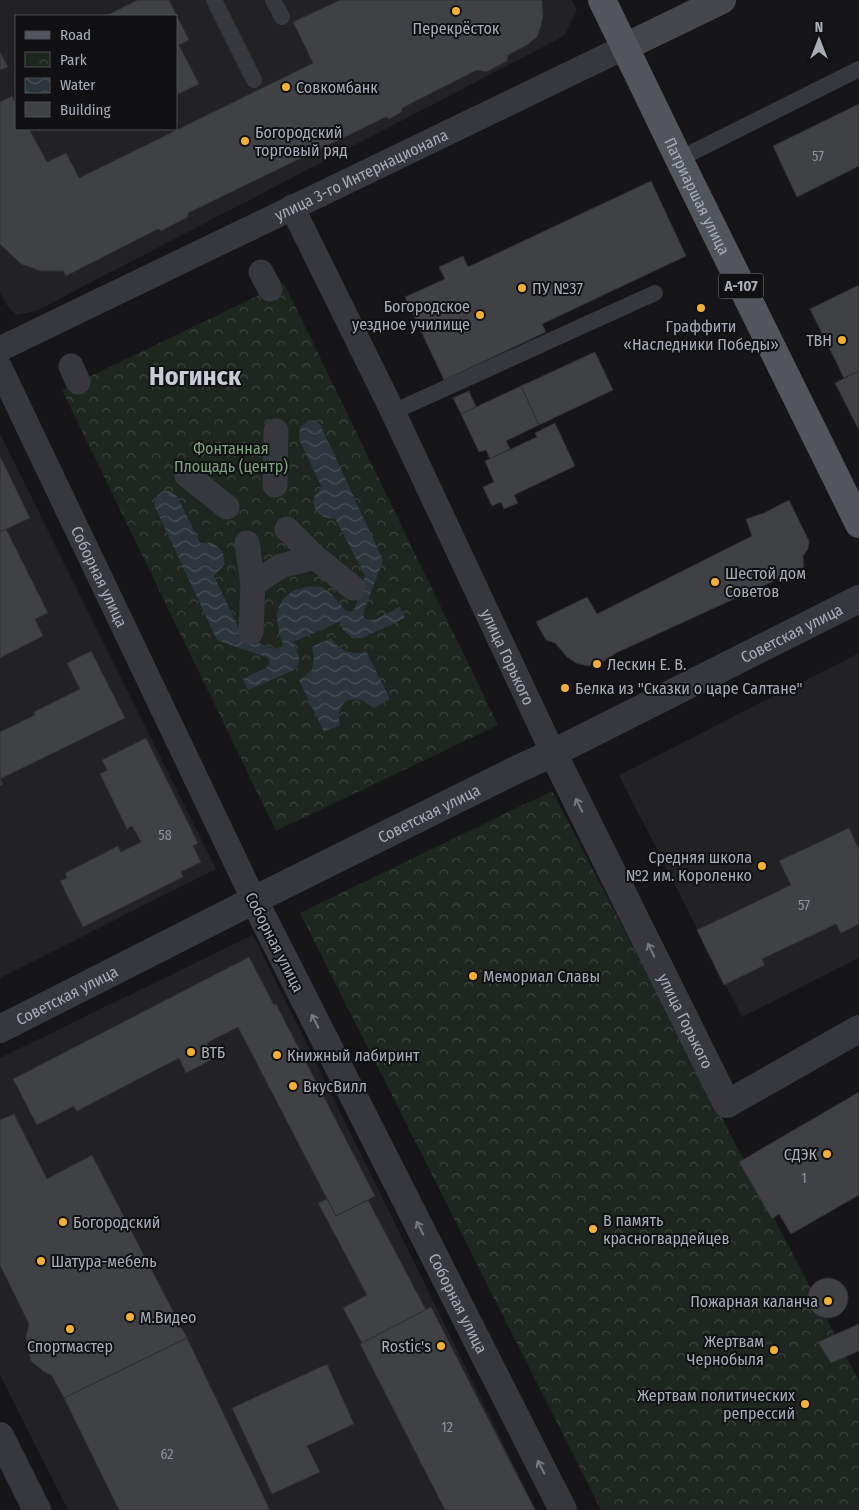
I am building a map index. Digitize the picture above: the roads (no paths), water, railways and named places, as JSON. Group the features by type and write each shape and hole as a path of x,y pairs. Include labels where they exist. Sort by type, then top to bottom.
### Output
{"main road":[{"name":"Патриаршая улица","path":"602,0 859,524"},
{"name":"улица 3-го Интернационала","path":"624,47 722,0"}],"street":[{"name":"улица 3-го Интернационала","path":"0,348 624,47"},
{"name":"улица Горького","path":"292,207 393,412 553,753 727,1104 859,1029"},
{"name":"Соборная улица","path":"0,368 254,900 563,1510"},
{"path":"274,485 276,431"},
{"path":"187,475 227,507"},
{"path":"287,528 314,557 353,588"},
{"path":"247,543 253,584 251,632"},
{"path":"253,584 281,566 314,557"},
{"name":"Советская улица","path":"0,1029 254,900 553,753 859,599"},
{"path":"0,1436 37,1510"}],"lane":[{"path":"214,0 254,80"},
{"path":"273,0 282,17"},
{"path":"679,159 859,69"},
{"path":"393,412 655,293"}],"water":[{"path":"309,420 320,424 383,560 363,614 365,619 374,620 400,607 405,618 362,638 352,638 343,630 339,622 293,642 298,653 299,663 297,667 248,690 243,679 267,667 270,664 268,658 217,640 155,507 154,499 163,491 170,491 177,496 200,543 215,544 221,550 224,565 214,576 242,635 273,649 281,647 283,644 277,620 280,605 284,598 298,589 312,586 321,587 330,593 343,608 350,612 354,610 365,576 335,518 323,516 315,509 314,498 322,488 299,439 300,427"},
{"path":"331,638 342,649 351,653 366,651 390,699 374,708 365,702 354,699 345,702 340,710 340,725 324,732 299,680 312,670 314,657 312,647"}],"place":[{"name":"Перекрёсток","path":"456,11"},
{"name":"Совкомбанк","path":"286,87"},
{"name":"Богородский торговый ряд","path":"245,141"},
{"name":"ПУ №37","path":"522,288"},
{"name":"Граффити «Наследники Победы»","path":"701,308"},
{"name":"Богородское уездное училище","path":"480,315"},
{"name":"ТВН","path":"842,340"},
{"name":"Шестой дом Советов","path":"715,582"},
{"name":"Лескин Е. В.","path":"597,664"},
{"name":"Белка из \"Сказки о царе Салтане\"","path":"565,688"},
{"name":"Средняя школа №2 им. Короленко","path":"762,866"},
{"name":"Мемориал Славы","path":"473,976"},
{"name":"ВТБ","path":"191,1052"},
{"name":"Книжный лабиринт","path":"277,1055"},
{"name":"ВкусВилл","path":"293,1086"},
{"name":"СДЭК","path":"827,1154"},
{"name":"Богородский","path":"63,1222"},
{"name":"В память красногвардейцев","path":"593,1229"},
{"name":"Шатура-мебель","path":"41,1261"},
{"name":"Пожарная каланча","path":"828,1301"},
{"name":"М.Видео","path":"130,1317"},
{"name":"Спортмастер","path":"70,1329"},
{"name":"Rostic's","path":"441,1346"},
{"name":"Жертвам Чернобыля","path":"774,1350"},
{"name":"Жертвам политических репрессий","path":"805,1404"}],"district":[{"name":"Ногинск","path":"195,376"}],"park label":[{"name":"Фонтанная Площадь (центр)","path":"231,457"}]}
